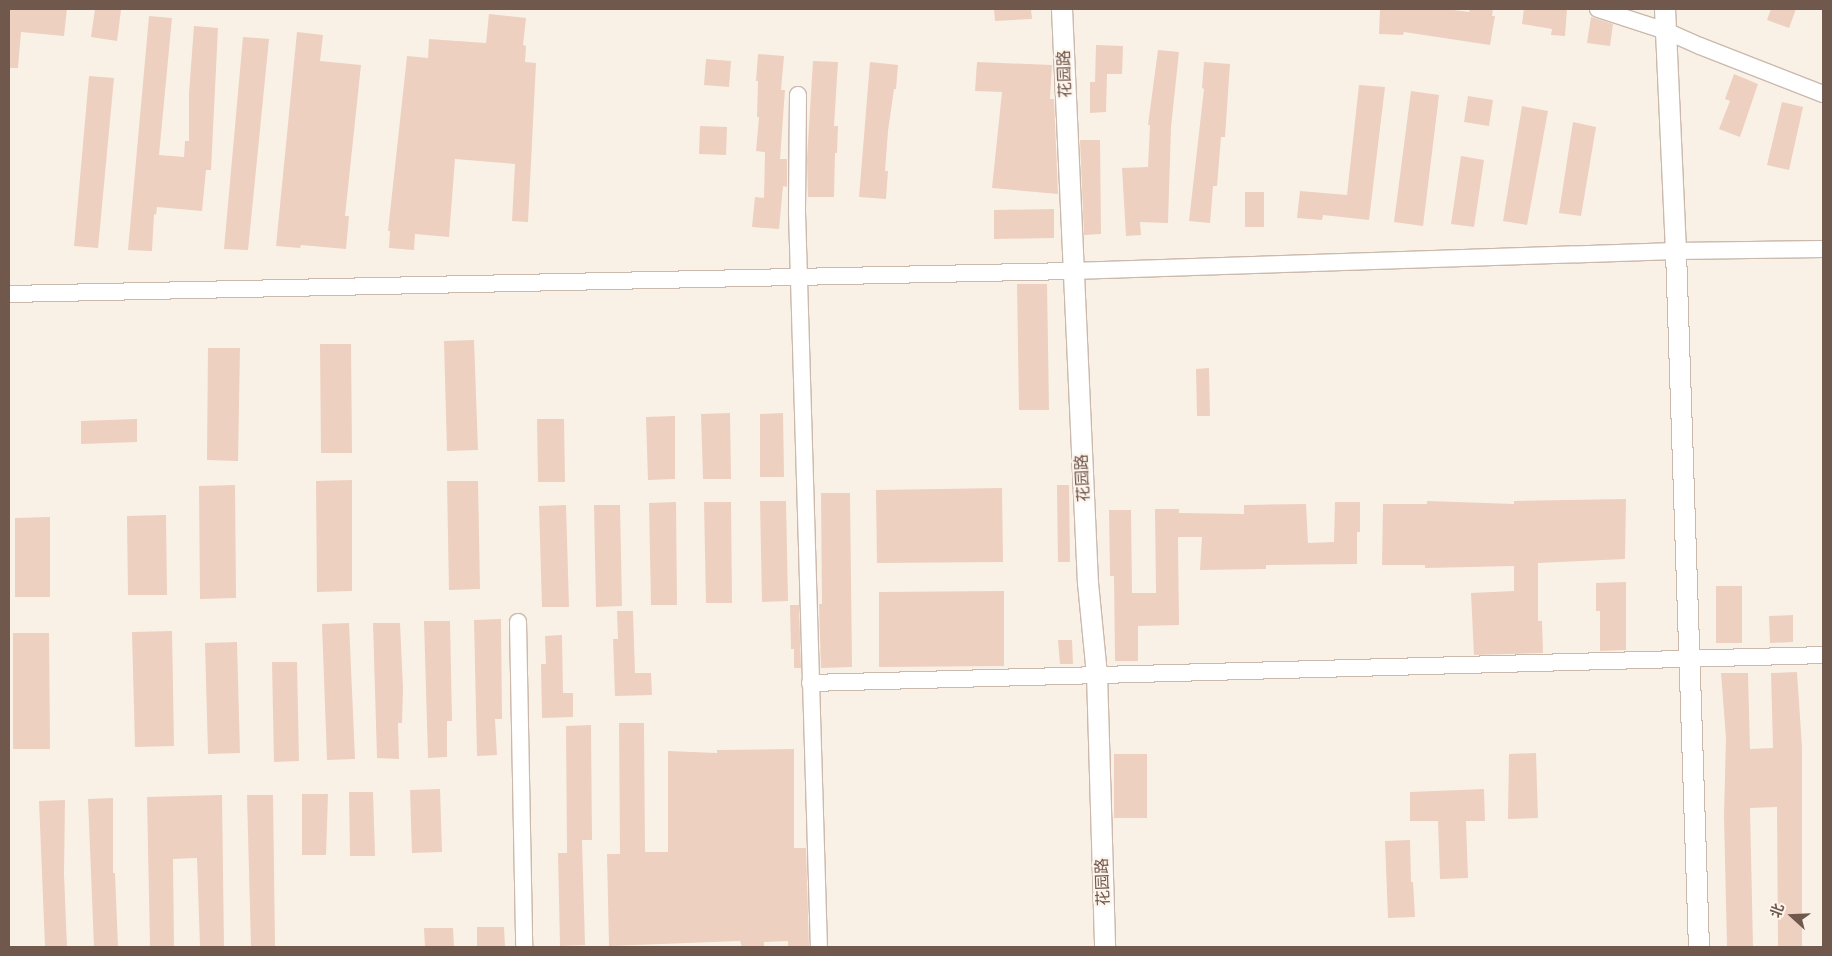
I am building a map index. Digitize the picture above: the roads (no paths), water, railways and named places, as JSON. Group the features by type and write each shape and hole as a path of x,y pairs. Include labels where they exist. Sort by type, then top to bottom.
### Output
{"street":[{"name":"花园路","path":"1062,9 1088,583 1097,674 1105,947"},
{"path":"1598,9 1666,31 1823,94"},
{"path":"1665,9 1676,251 1699,947"},
{"path":"798,95 799,276 819,947"},
{"path":"9,294 1073,271 1676,251 1823,249"},
{"path":"518,622 524,947"},
{"path":"810,684 1097,674 1823,655"}]}
